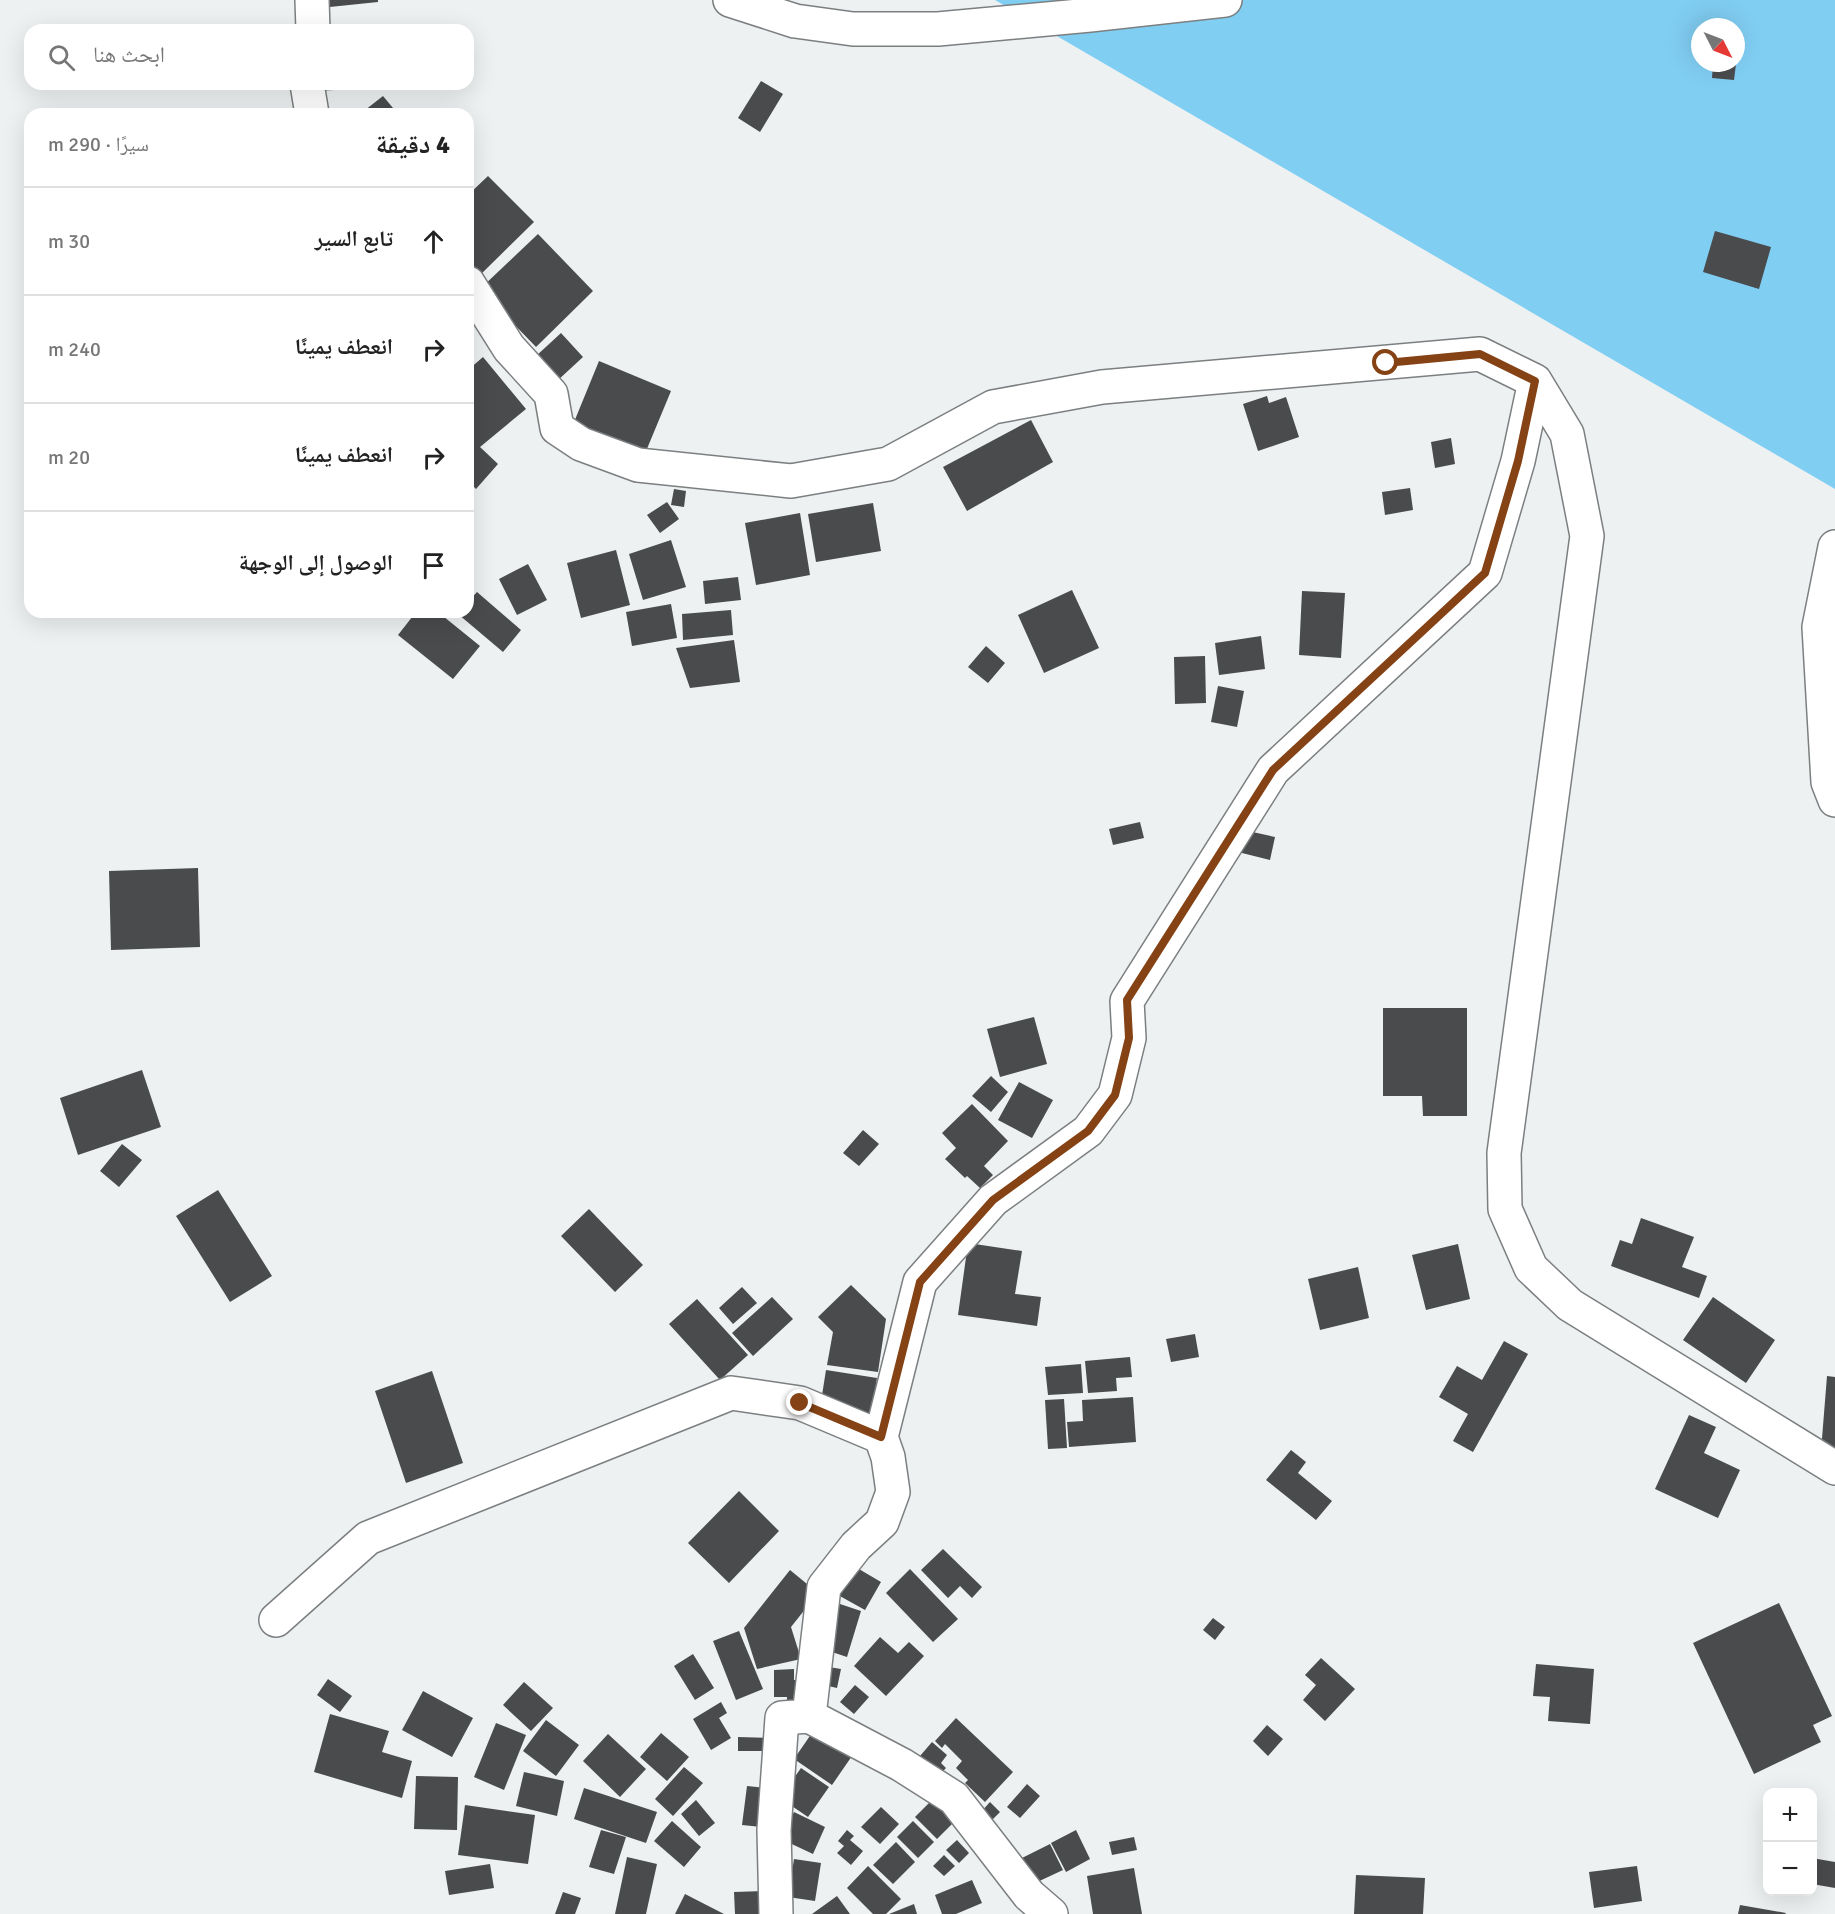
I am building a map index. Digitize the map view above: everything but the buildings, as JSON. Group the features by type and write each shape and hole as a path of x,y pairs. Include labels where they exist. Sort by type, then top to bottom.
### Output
{"street":[{"path":"312,0 313,24"},
{"path":"730,0 795,21 853,29 938,28 1090,15 1225,0"},
{"path":"308,90 311,108"},
{"path":"474,293 509,348 551,394 557,428 581,444 638,465 791,481 888,464 993,407 1102,387 1480,354 1535,381 1567,434 1587,536 1504,1153 1505,1209 1531,1268 1570,1305 1835,1468"},
{"path":"809,1716 824,1587 856,1546 882,1522 893,1492 888,1457 881,1437 920,1282 993,1200 1088,1131 1115,1095 1129,1038 1127,1000 1273,770 1485,573 1518,461 1535,381"},
{"path":"1835,547 1819,627 1828,782 1835,800"},
{"path":"276,1620 368,1538 731,1393 800,1403 881,1437"},
{"path":"776,1914 774,1830 782,1718 809,1716 902,1765 954,1798 1029,1895 1051,1914"}],"shaded area":[{"path":"995,0 1835,0 1835,489"}],"route":[{"path":"800,1403 881,1437 920,1282 993,1200 1088,1131 1115,1095 1129,1038 1127,1000 1273,770 1485,573 1518,461 1535,381 1480,354 1386,363"}]}
